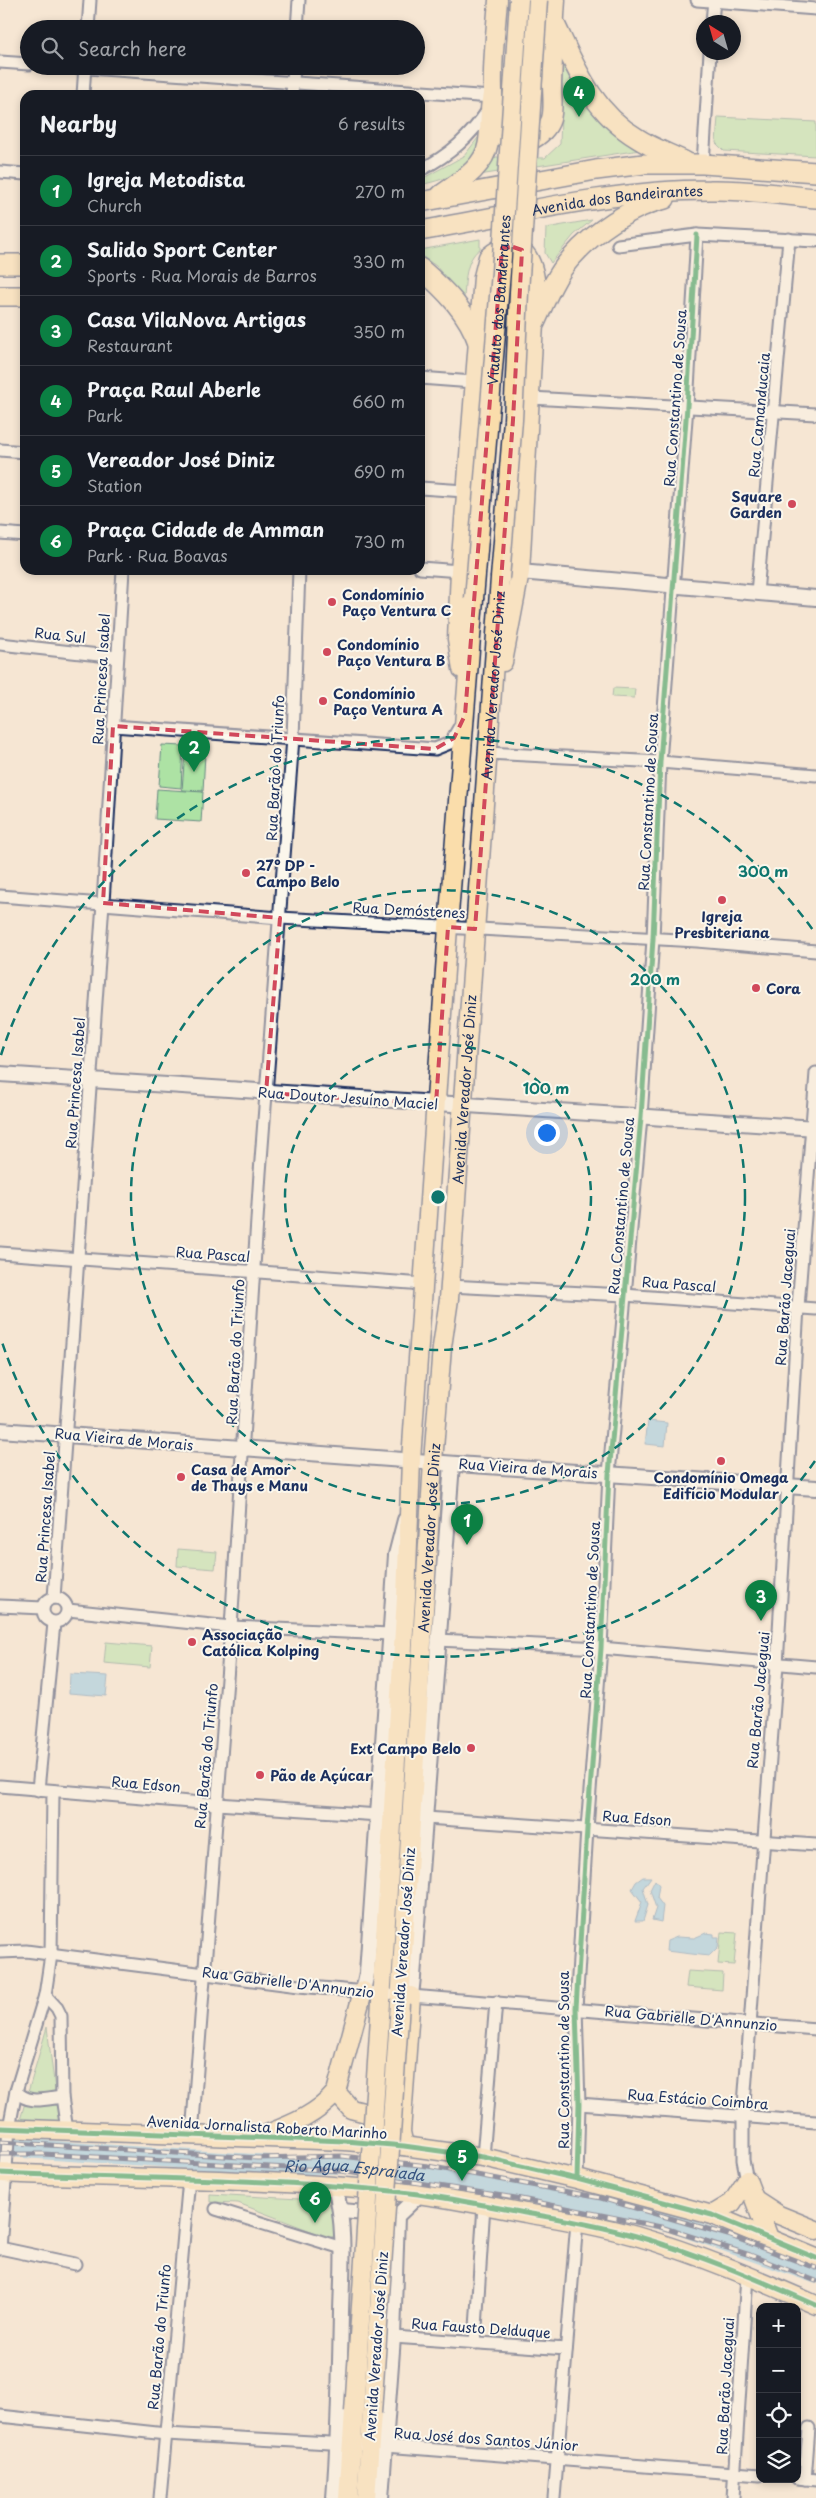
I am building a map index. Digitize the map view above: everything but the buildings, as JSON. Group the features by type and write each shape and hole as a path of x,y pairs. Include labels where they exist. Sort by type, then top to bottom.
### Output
{"highway":[{"path":"555,24 584,85 608,117 638,139 696,164"},
{"path":"428,200 470,174 486,153 491,102"},
{"name":"Avenida dos Bandeirantes","path":"428,200 596,170 644,164 696,164 816,172"},
{"path":"535,322 549,292 570,260 603,231 629,212 660,200 711,190"},
{"name":"Avenida dos Bandeirantes","path":"425,230 580,202 648,193 711,190 816,198"},
{"path":"0,264 20,264"},
{"path":"425,272 463,312 479,344"},
{"path":"0,296 20,296"}],"main road":[{"path":"498,0 491,102 500,132 509,141 528,142 546,127 551,118 556,0"},
{"name":"Viaduto dos Bandeirantes","path":"474,599 501,272 519,0"},
{"name":"Viaduto dos Bandeirantes","path":"500,578 513,420 519,292 538,0"},
{"path":"465,707 457,639 460,571 473,382 479,344 485,262 494,252 513,246 520,249 531,260 536,288 535,322 520,572 503,663 493,686"},
{"name":"Avenida Vereador José Diniz","path":"366,2498 377,2446 372,2413 404,1998 433,1462 442,1347 450,1286 500,578"},
{"name":"Avenida Vereador José Diniz","path":"348,2498 345,2444 354,2412 406,1597 411,1460 448,927 474,599"},
{"path":"261,2136 307,2117 327,2102 336,2092 364,1991"},
{"path":"404,1998 401,2132 404,2146"},
{"path":"336,2092 351,2108 362,2113 394,2119 402,2114"},
{"name":"Avenida Jornalista Roberto Marinho","path":"6,2129 261,2136 404,2146 484,2157 577,2179 712,2215 816,2258"},
{"path":"4,2172 189,2179 335,2187 419,2194 577,2222 635,2236 747,2275 816,2305"},
{"path":"747,2180 769,2238"},
{"path":"712,2215 732,2203 747,2180"},
{"path":"756,2200 778,2215 816,2230"}],"street":[{"path":"89,20 90,0"},
{"path":"298,20 299,0"},
{"path":"697,0 816,9"},
{"path":"713,15 714,1"},
{"path":"696,164 709,60"},
{"path":"0,62 20,63"},
{"path":"84,90 85,75"},
{"path":"196,75 372,90"},
{"path":"292,90 293,75"},
{"path":"425,95 491,102 466,139 445,156 425,167"},
{"path":"0,172 20,174"},
{"path":"618,245 697,235 816,241"},
{"name":"Rua Constantino de Sousa","path":"577,2179 579,2104 576,2008 587,1829 601,1648 609,1474 641,1118 653,939 660,762 687,406 697,235"},
{"name":"Rua Camanducaia","path":"757,593 789,239"},
{"path":"425,378 473,382"},
{"path":"531,398 774,410 816,414"},
{"path":"0,450 20,452"},
{"path":"425,488 465,491"},
{"path":"0,533 20,535"},
{"path":"425,568 460,571"},
{"path":"520,572 816,598"},
{"name":"Rua Princesa Isabel","path":"54,1598 103,903 123,575"},
{"name":"Rua Barão do Triunfo","path":"192,2135 244,1449 266,1093 293,738 299,575"},
{"name":"Rua Sul","path":"0,644 117,657"},
{"path":"114,726 435,749 443,748 454,738 465,707"},
{"path":"487,753 660,762 816,775"},
{"name":"Rua Demóstenes","path":"0,896 280,918 653,939 816,951"},
{"name":"Rua Barão Jaceguai","path":"747,2180 742,2160 743,2118 762,1842 777,1665 798,1307 814,1128 816,1073"},
{"name":"Rua Doutor Jesuíno Maciel","path":"0,1074 814,1128"},
{"name":"Rua Pascal","path":"0,1253 424,1284"},
{"name":"Rua Pascal","path":"450,1286 816,1308"},
{"name":"Rua Vieira de Morais","path":"0,1430 452,1464 816,1488"},
{"name":"Avenida Vereador José Diniz","path":"404,1998 426,1818 437,1640 452,1464"},
{"name":"Avenida Vereador José Diniz","path":"364,1991 379,1815 396,1555 409,1507"},
{"path":"54,1598 65,1602 68,1610 65,1618 54,1622 44,1616 43,1608 47,1601 54,1598"},
{"path":"0,1606 43,1608"},
{"path":"68,1610 231,1627 390,1634"},
{"path":"38,1790 54,1622"},
{"path":"437,1640 601,1648 816,1667"},
{"name":"Rua Edson","path":"0,1786 379,1815"},
{"path":"53,1791 50,1955 45,1995 6,2129 0,2249 75,2264"},
{"name":"Rua Edson","path":"426,1818 816,1845"},
{"name":"Rua Gabrielle D'Annunzio","path":"0,1952 26,1951 204,1972 298,1986 364,1991 381,1998 496,2002 816,2028"},
{"path":"45,1995 58,2008 62,2016 62,2097 67,2130"},
{"path":"484,2157 496,2002"},
{"path":"16,2091 22,2098 30,2101 62,2097"},
{"name":"Rua Estácio Coimbra","path":"579,2104 743,2118 816,2122"},
{"name":"Rua Barão do Triunfo","path":"160,2498 189,2179"},
{"name":"Avenida Vereador José Diniz","path":"334,2498 345,2444 342,2211 335,2187"},
{"path":"342,2211 397,2216 419,2194"},
{"path":"475,2343 484,2205"},
{"path":"216,2209 342,2248"},
{"name":"Avenida Vereador José Diniz","path":"381,2498 377,2446 392,2337 397,2216"},
{"path":"554,2498 577,2222"},
{"name":"Rua Barão Jaceguai","path":"733,2498 747,2275"},
{"name":"Rua Fausto Delduque","path":"392,2337 566,2349"},
{"name":"Rua José dos Santos Júnior","path":"0,2416 166,2434 377,2446 756,2475"},
{"path":"806,2479 809,2428"}],"highlighted area":[{"path":"513,247 522,250 513,420 475,929 448,927 436,1104 266,1093 280,918 103,903 113,726 435,749 454,738 465,715 502,248"}],"green space":[{"path":"563,62 576,89 593,113 614,133 640,150 479,175 496,157 545,158 560,144"},
{"path":"718,117 816,122 816,156 724,151 716,143"},
{"path":"481,134 479,146 468,164 452,175 425,184 425,177 464,156"},
{"path":"592,220 574,235 551,263 545,253 546,228"},
{"path":"480,239 480,249 471,259 467,272 464,300 436,266 425,258 425,249"},
{"path":"613,688 635,689 634,698 612,697"},
{"path":"162,745 183,746 181,788 159,786"},
{"path":"185,752 205,754 203,791 182,790"},
{"path":"157,789 203,792 201,822 155,819"},
{"path":"178,1549 217,1552 215,1569 177,1566"},
{"path":"106,1642 152,1646 150,1667 104,1663"},
{"path":"721,1932 737,1933 734,1965 718,1964"},
{"path":"688,1971 723,1973 722,1990 686,1987"},
{"path":"47,2027 59,2121 20,2120"},
{"path":"210,2194 334,2201 339,2234 329,2238 238,2203 210,2202"}],"water":[{"path":"648,1421 667,1423 665,1446 645,1444"},
{"path":"70,1674 108,1676 106,1696 69,1693"},
{"path":"643,1877 651,1877 643,1888 648,1905 643,1921 635,1921 642,1902 632,1889 636,1882"},
{"path":"655,1880 659,1885 657,1898 663,1906 661,1922 652,1920 656,1908 650,1890"},
{"path":"706,1933 719,1937 718,1947 709,1956 666,1951 667,1941 677,1937 694,1938"}],"waterway":[{"name":"Rio Água Espraiada","path":"0,2147 279,2165 341,2164 440,2176 565,2198 672,2223 816,2274"}],"railway":[{"path":"0,2142 257,2158 342,2156 428,2166 601,2198 728,2235 816,2268"},
{"path":"0,2154 43,2154 341,2171 516,2198 661,2227 750,2255 816,2281"}],"cycle path":[{"path":"577,2179 579,2104 576,2008 587,1829 601,1648 609,1474 641,1117 653,939 660,762 687,406 697,235"},
{"path":"0,2128 345,2141 404,2146 483,2157 577,2179 712,2215 816,2258"},
{"path":"0,2173 262,2182 366,2189 445,2198 581,2223 636,2236 727,2268 816,2305"}],"place":[{"name":"Praça Raul Aberle","path":"579,117"},
{"name":"Square Garden","path":"792,504"},
{"name":"Condomínio Paço Ventura C","path":"332,602"},
{"name":"Condomínio Paço Ventura B","path":"327,652"},
{"name":"Condomínio Paço Ventura A","path":"323,701"},
{"name":"Salido Sport Center","path":"194,772"},
{"name":"27° DP - Campo Belo","path":"246,873"},
{"name":"Igreja Presbiteriana","path":"722,900"},
{"name":"Cora","path":"756,988"},
{"name":"Condomínio Omega Edifício Modular","path":"721,1461"},
{"name":"Casa de Amor de Thays e Manu","path":"181,1477"},
{"name":"Igreja Metodista","path":"467,1545"},
{"name":"Casa VilaNova Artigas","path":"761,1621"},
{"name":"Associação Católica Kolping","path":"192,1642"},
{"name":"Ext Campo Belo","path":"471,1748"},
{"name":"Pão de Açúcar","path":"260,1775"},
{"name":"Vereador José Diniz","path":"462,2181"},
{"name":"Praça Cidade de Amman","path":"315,2223"}]}
